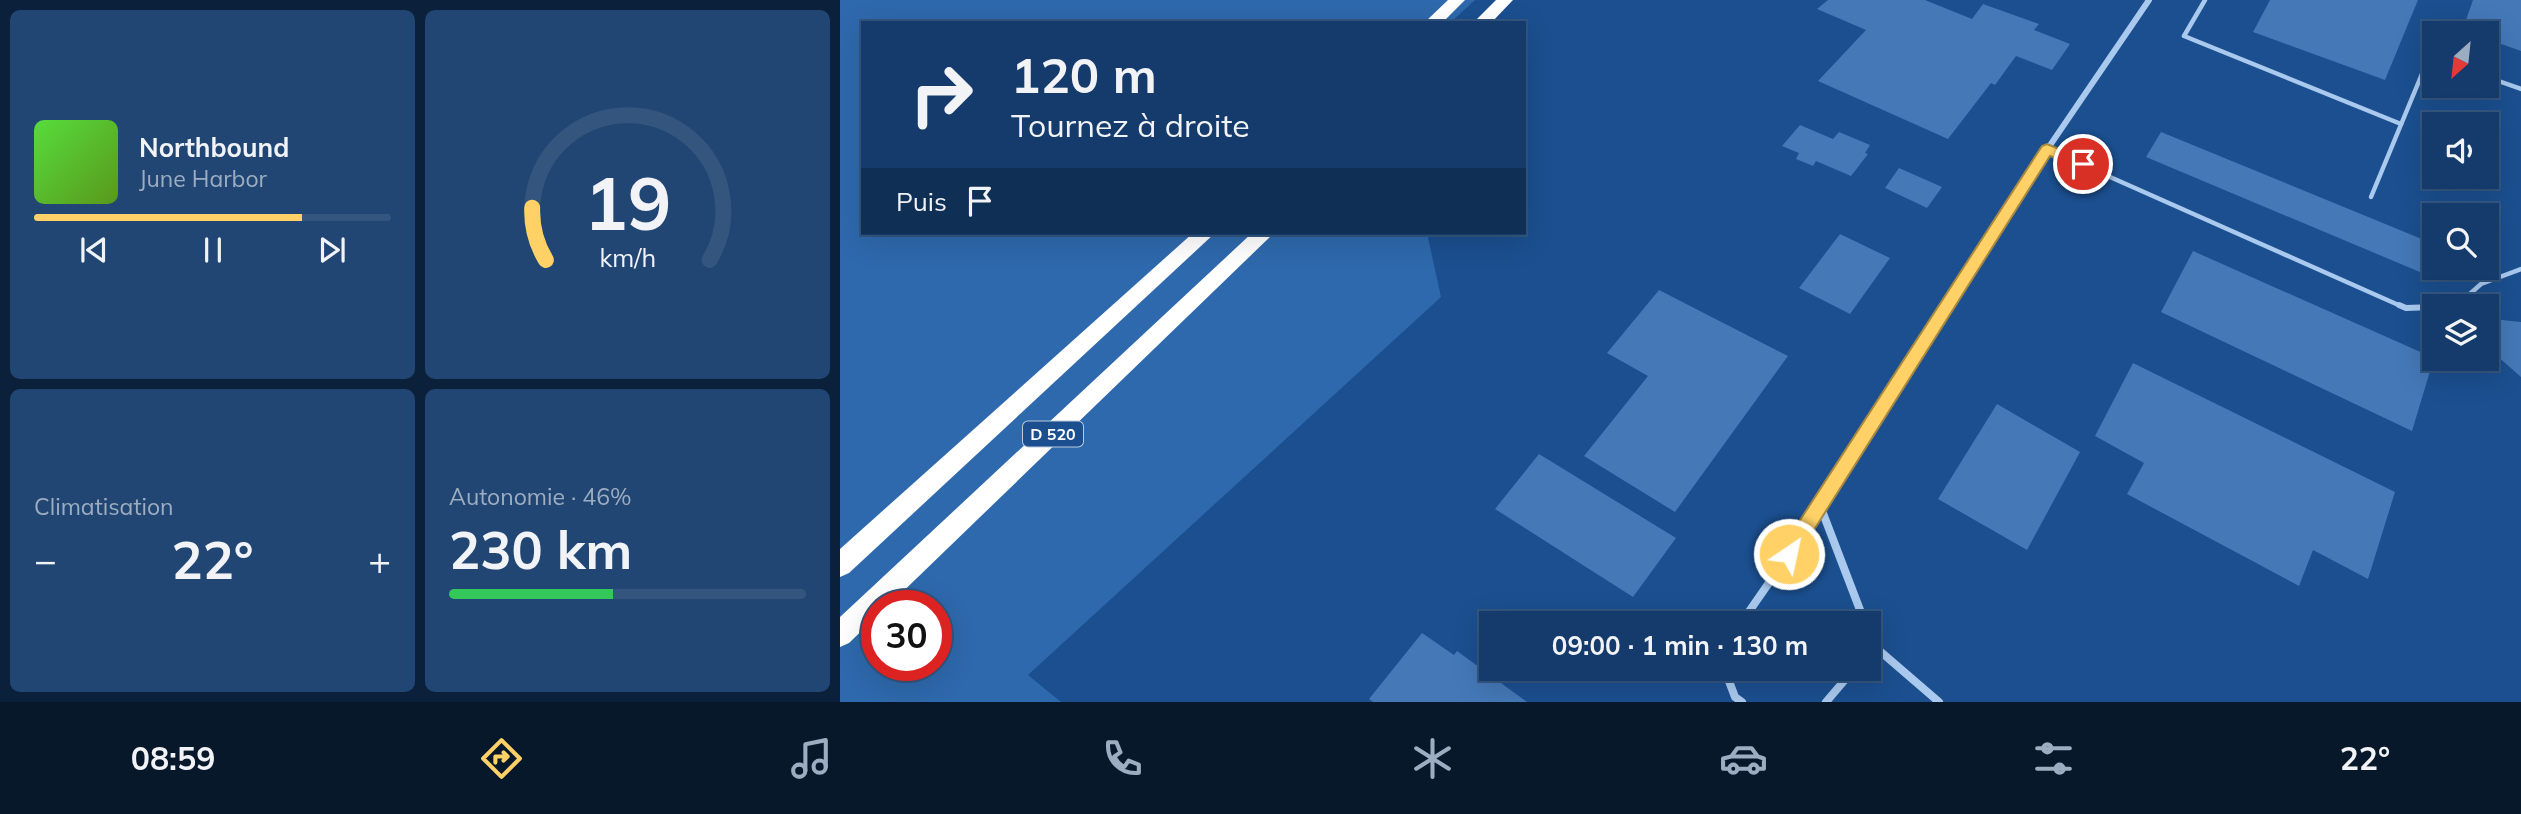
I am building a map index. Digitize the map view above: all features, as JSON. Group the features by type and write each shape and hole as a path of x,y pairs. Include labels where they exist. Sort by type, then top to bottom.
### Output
{"highway":[{"path":"1435,21 1457,0"},
{"path":"1483,21 1504,0"},
{"name":"D 520","path":"840,565 1203,235"},
{"name":"D 520","path":"840,634 1262,235"}],"street":[{"path":"1749,611 1821,508 2008,207 2149,0"},
{"path":"1821,508 1860,611"},
{"path":"1881,656 1939,702"},
{"path":"1729,681 1735,697 1742,702"},
{"path":"1826,702 1844,681"}],"lane":[{"path":"2205,0 2184,36 2401,124"},
{"path":"2371,197 2422,74"},
{"path":"2499,81 2521,89"},
{"path":"2047,149 2406,308 2422,307"},
{"path":"2470,294 2481,284 2521,269"}],"shaded area":[{"path":"840,0 1475,0 1452,21 861,21 861,235 1427,235 1441,297 1028,675 1061,702 840,702"}],"building":[{"path":"1828,0 1925,0 1972,19 1983,4 2039,24 2034,30 2070,44 2052,70 2016,56 1995,85 1991,83 1948,139 1818,81 1866,30 1817,9"},
{"path":"2270,0 2418,0 2385,80 2253,32"},
{"path":"2473,0 2521,0 2521,51 2499,43 2499,21 2466,21"},
{"path":"1800,125 1833,139 1839,132 1870,145 1865,153 1868,154 1851,176 1816,161 1813,166 1796,159 1799,153 1782,146"},
{"path":"2161,132 2422,239 2422,273 2146,157"},
{"path":"1899,168 1942,187 1927,208 1885,188"},
{"path":"1840,234 1890,258 1850,314 1799,288"},
{"path":"2193,251 2422,353 2422,371 2430,371 2412,431 2161,312"},
{"path":"1659,290 1788,356 1675,512 1584,456 1648,376 1607,353"},
{"path":"2499,320 2521,322 2521,377 2499,358"},
{"path":"2133,363 2395,492 2368,579 2313,550 2299,586 2127,494 2144,463 2095,436"},
{"path":"1997,404 2080,452 2027,550 1938,499"},
{"path":"1539,454 1676,538 1633,597 1495,509"},
{"path":"1422,633 1454,655 1457,651 1479,667 1479,681 1498,681 1527,702 1373,702 1369,699"}],"route":[{"path":"1789,554 1821,508 2008,207 2047,149 2083,164"}]}
